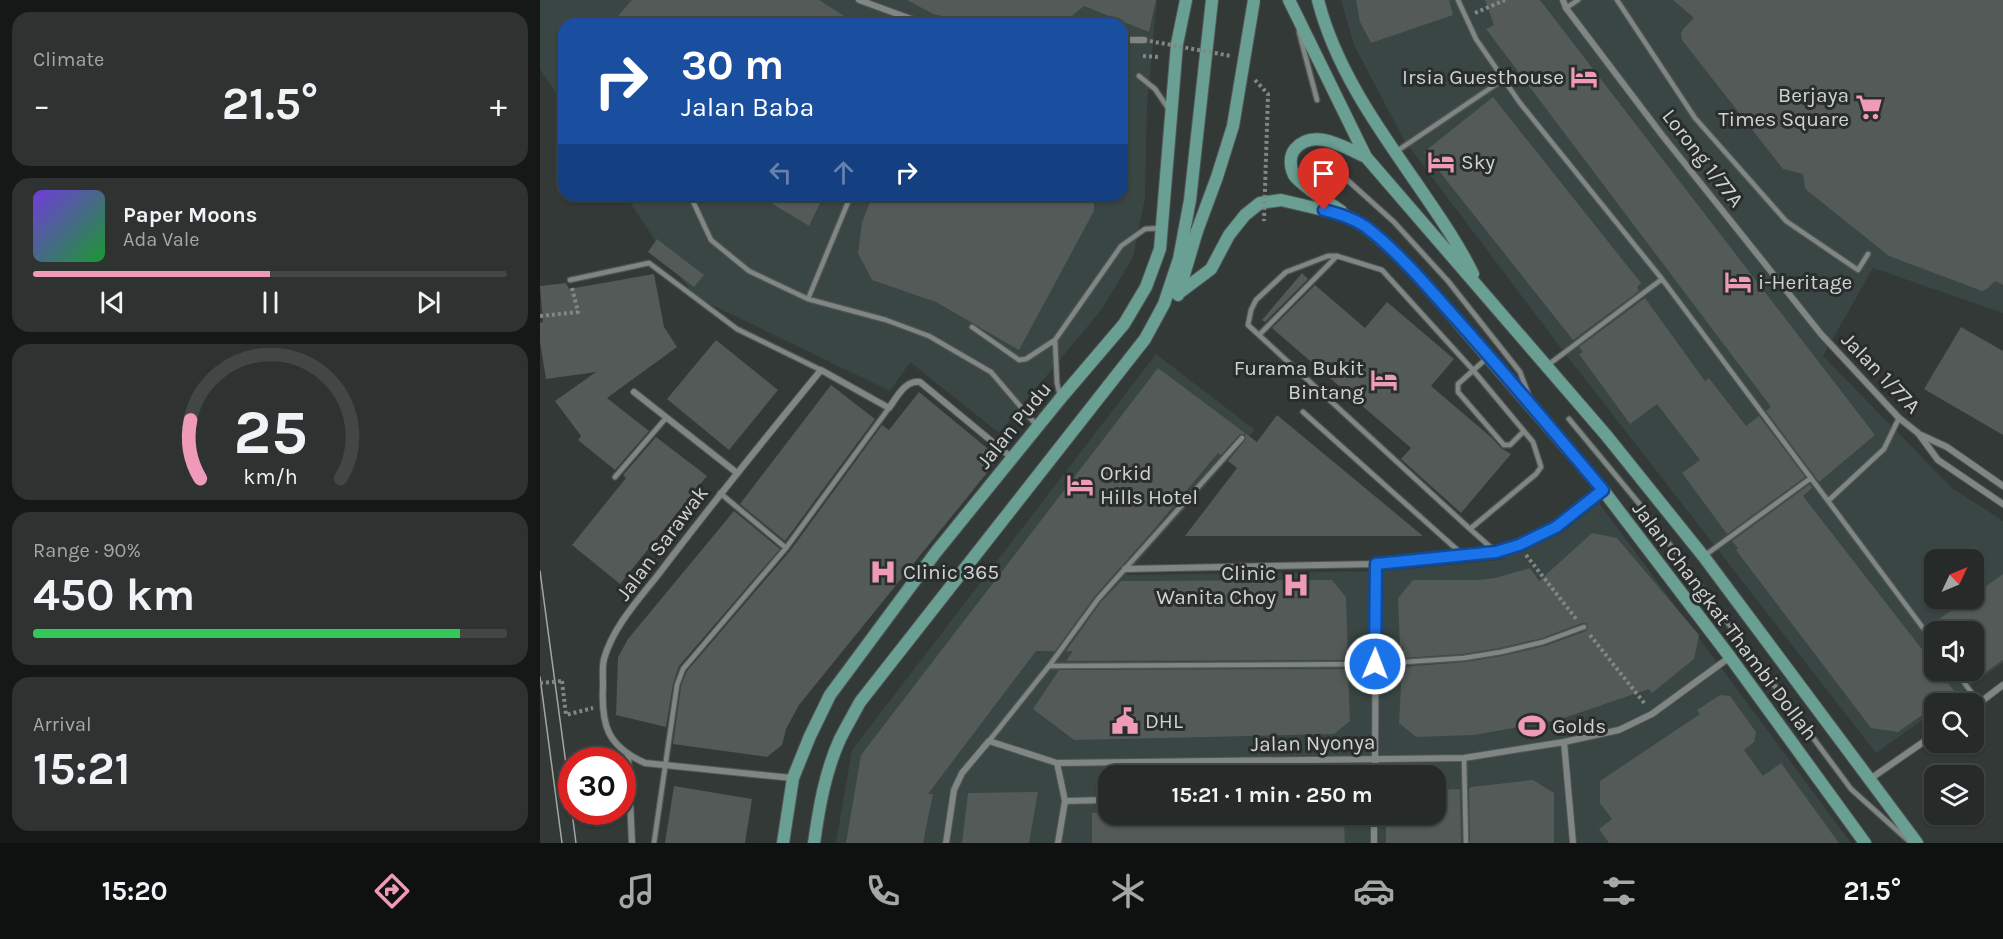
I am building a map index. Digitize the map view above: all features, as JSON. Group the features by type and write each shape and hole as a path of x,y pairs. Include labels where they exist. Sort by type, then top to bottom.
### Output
{"main road":[{"path":"1177,0 1177,44"},
{"name":"Jalan Pudu","path":"783,843 793,778 810,735 830,695 936,552 1124,324 1138,302 1160,249 1177,44 1186,0"},
{"path":"1145,339 1164,304 1179,259 1190,200 1212,0"},
{"path":"814,843 821,795 831,763 860,702 1179,293 1197,231 1233,126 1254,0"},
{"path":"1318,0 1324,24 1350,83 1395,153 1460,246 1479,288"},
{"path":"1291,4 1366,157"},
{"path":"1364,226 1294,176 1290,162 1292,151 1303,141 1312,138 1336,144 1366,157"},
{"name":"Jalan Changkat Thambi Dollah","path":"1366,157 1548,365 1704,557 1917,843"},
{"name":"Jalan Changkat Thambi Dollah","path":"1179,293 1211,269 1229,235 1245,215 1260,204 1281,200 1345,215 1364,226 1416,273 1603,490 1731,657 1865,843"}],"street":[{"path":"859,0 908,18"},
{"name":"Lorong 1/77A","path":"1563,0 1566,8 1662,135 1821,334"},
{"path":"1128,40 1144,40"},
{"name":"Jalan 1/77A","path":"1821,334 1899,418 1918,433 1947,447 2003,486"},
{"path":"821,370 889,408 907,384 920,382 1012,458"},
{"name":"Jalan Sarawak","path":"618,747 613,742 605,725 602,705 604,660 621,625 736,473 821,370"},
{"path":"634,392 736,473"},
{"name":"Jalan 1/77A","path":"1918,433 1938,460 2003,504"},
{"path":"1125,569 1376,564 1496,552 1519,545 1556,527 1603,490"},
{"path":"1376,564 1376,765"},
{"name":"Jalan Nyonya","path":"989,741 1057,763 1464,758 1564,742 1619,730 1652,714 1731,657"},
{"path":"1984,700 2003,685"},
{"path":"946,843 954,790 962,773 989,741"},
{"path":"1564,742 1573,843"},
{"path":"1870,779 1924,742"},
{"path":"636,759 645,763 793,778"},
{"path":"1057,763 1065,801 1058,843"},
{"path":"1065,801 1098,800"},
{"path":"631,825 632,843"},
{"path":"1374,825 1374,843"}],"lane":[{"path":"1458,0 1476,39 1520,103 1662,279 1924,629"},
{"path":"1566,8 1578,0"},
{"path":"1617,0 1695,118 1786,221 1858,270 1868,254"},
{"path":"1291,4 1317,100"},
{"path":"1139,76 1155,89 1171,113"},
{"path":"1395,153 1504,79"},
{"path":"1344,177 1394,222 1448,281 1520,372 1534,409"},
{"path":"693,201 711,240 749,271 808,299 886,320 929,336 992,372 1038,427"},
{"path":"808,299 849,201"},
{"path":"972,327 1019,360 1026,358 1055,340 1121,246 1145,229 1162,228"},
{"path":"1470,529 1536,474 1541,467 1533,442 1473,370 1382,270 1337,256 1328,256 1286,272 1256,300 1248,325 1470,529 1496,552"},
{"path":"1259,335 1337,256"},
{"path":"570,280 649,263 737,329 821,370"},
{"path":"1548,365 1662,279"},
{"path":"1055,340 1060,399"},
{"path":"1489,356 1458,384 1458,392 1504,446 1510,445 1524,431"},
{"path":"654,843 677,685 683,669 786,548 889,408"},
{"path":"1303,412 1463,555"},
{"path":"615,477 666,418"},
{"path":"1828,501 1884,448 1899,418"},
{"path":"1569,419 1649,517 1851,789 1911,843"},
{"path":"989,741 1049,666 1098,599 1242,438"},
{"path":"1704,557 1811,478"},
{"path":"720,494 786,548"},
{"path":"1049,666 1375,664 1464,658 1544,642 1584,627"},
{"path":"1464,758 1466,843"}],"path":[{"path":"1466,17 1504,0"},
{"path":"1143,56 1159,57"},
{"path":"540,316 578,312 570,280"},
{"path":"540,683 562,681 566,715 585,712 602,705"}],"shaded area":[{"path":"540,0 1157,0 1147,106 1145,198 1133,257 1102,309 999,433 910,362 890,391 695,295 679,276 629,201 1128,201 1128,18 558,18 558,96 540,69"},
{"path":"1341,0 2003,0 2003,313 1873,268 1823,356 1952,488 2003,521 2003,663 1984,676 1984,621 1924,621 1924,681 1977,681 1960,693 1924,693 1924,719 1876,753 1567,356 1404,140 1354,45"},
{"path":"1156,354 1255,430 1126,575 1385,571 1499,560 1562,533 1599,503 1851,843 836,843 852,750"}],"building":[{"path":"632,0 819,0 848,18 616,18"},
{"path":"907,0 1156,0 1149,32 1128,24 1128,18 1114,18 1084,6 1069,18 951,18 933,14"},
{"path":"1356,0 1449,0 1453,15 1371,43 1360,22"},
{"path":"1485,0 1540,0 1875,435 1819,482 1766,411 1771,407 1486,29 1494,25"},
{"name":"Berjaya Times Square","path":"1673,0 2003,0 2003,285 1995,281 1982,291 1889,256 1809,192 1805,188 1803,174 1783,169 1682,40 1683,29 1694,18"},
{"path":"1493,97 1641,283 1637,287 1639,291 1573,340 1424,152"},
{"path":"768,201 821,201 809,226"},
{"path":"871,201 1094,201 1094,211 1019,350 936,302 872,280 858,253 862,222"},
{"path":"657,239 704,275 694,287 648,252"},
{"path":"1302,273 1308,279 1265,322 1262,320"},
{"path":"654,274 664,327 677,347 607,398 649,431 615,470 578,440 581,436 555,401 596,372 546,379 540,342 540,323 543,322 540,286 566,283 569,289"},
{"name":"Furama Bukit Bintang","path":"1315,285 1365,328 1387,302 1454,359 1431,386 1501,448 1511,454 1461,513 1401,459 1411,448 1272,328"},
{"path":"1645,298 1705,381 1709,378 1746,426 1759,416 1805,477 1727,534 1682,473 1700,460 1657,404 1630,424 1579,354 1583,352 1579,347"},
{"path":"1961,327 2003,351 2003,435 1924,389"},
{"path":"716,340 778,390 729,450 667,399"},
{"path":"1158,368 1257,442 1277,415 1423,536 1185,536 1237,468 1228,461 1246,439 1245,434 1240,434 1221,455 1218,453 1095,596 1055,651 1036,651 928,794 933,794 923,843 846,843 861,755"},
{"path":"831,385 875,419 785,541 740,504"},
{"path":"919,392 999,458 799,705 786,729 782,745 767,757 673,744 681,686 687,671 790,551 882,425 889,430"},
{"path":"656,437 707,476 620,584 572,545 626,478 623,475"},
{"path":"1810,484 1812,488 1803,496 1924,652 1924,681 1946,681 1955,692 1924,693 1924,714 1898,732 1871,728 1736,550 1738,548 1732,541"},
{"path":"734,511 780,549 679,666 673,684 666,727 616,715 618,657 628,639"},
{"path":"1592,533 1617,538 1699,635 1694,659 1652,693 1649,689 1558,720 1474,735 1416,737 1399,723 1402,667 1465,662 1502,656 1545,646 1586,631 1588,627 1586,623 1582,623 1542,638 1500,648 1463,654 1403,658 1403,647 1400,647 1398,598 1413,580 1478,580 1495,578 1530,568 1539,581"},
{"path":"2003,574 2003,660 1984,673 1984,621 1940,621 1939,619 1953,609 1984,609 1984,588"},
{"path":"1332,580 1346,597 1348,660 1066,661 1073,651 1066,651 1101,602 1121,581"},
{"path":"1348,669 1350,721 1334,734 1074,740 1033,709 1059,670"},
{"path":"1720,695 1730,696 1756,732 1754,742 1744,750 1763,776 1781,763 1839,843 1609,843 1599,829 1612,819 1600,803 1600,781 1700,714 1697,710"},
{"path":"1533,780 1554,793 1554,843 1470,843 1469,789 1471,787"},
{"path":"674,786 752,799 745,843 665,843"},
{"path":"1460,789 1461,843 1386,843 1386,825 1446,825 1446,790"},
{"path":"1038,792 1029,843 962,843 968,793"},
{"path":"1092,813 1098,813 1098,825 1344,825 1345,843 1092,843"}],"tram line":[{"path":"540,571 564,747"},
{"path":"540,677 562,843"},
{"path":"574,825 576,843"}],"place":[{"name":"Irsia Guesthouse","path":"1584,77"},
{"name":"Berjaya Times Square","path":"1869,107"},
{"name":"Sky","path":"1441,162"},
{"name":"i-Heritage","path":"1738,282"},
{"name":"Furama Bukit Bintang","path":"1384,380"},
{"name":"Orkid Hills Hotel","path":"1080,485"},
{"name":"Clinic 365","path":"883,572"},
{"name":"Clinic Wanita Choy","path":"1296,585"},
{"name":"DHL","path":"1125,721"},
{"name":"Golds","path":"1532,726"}],"route":[{"path":"1324,210 1345,215 1364,226 1416,273 1603,490 1556,527 1519,545 1496,552 1376,564 1375,664"}]}
